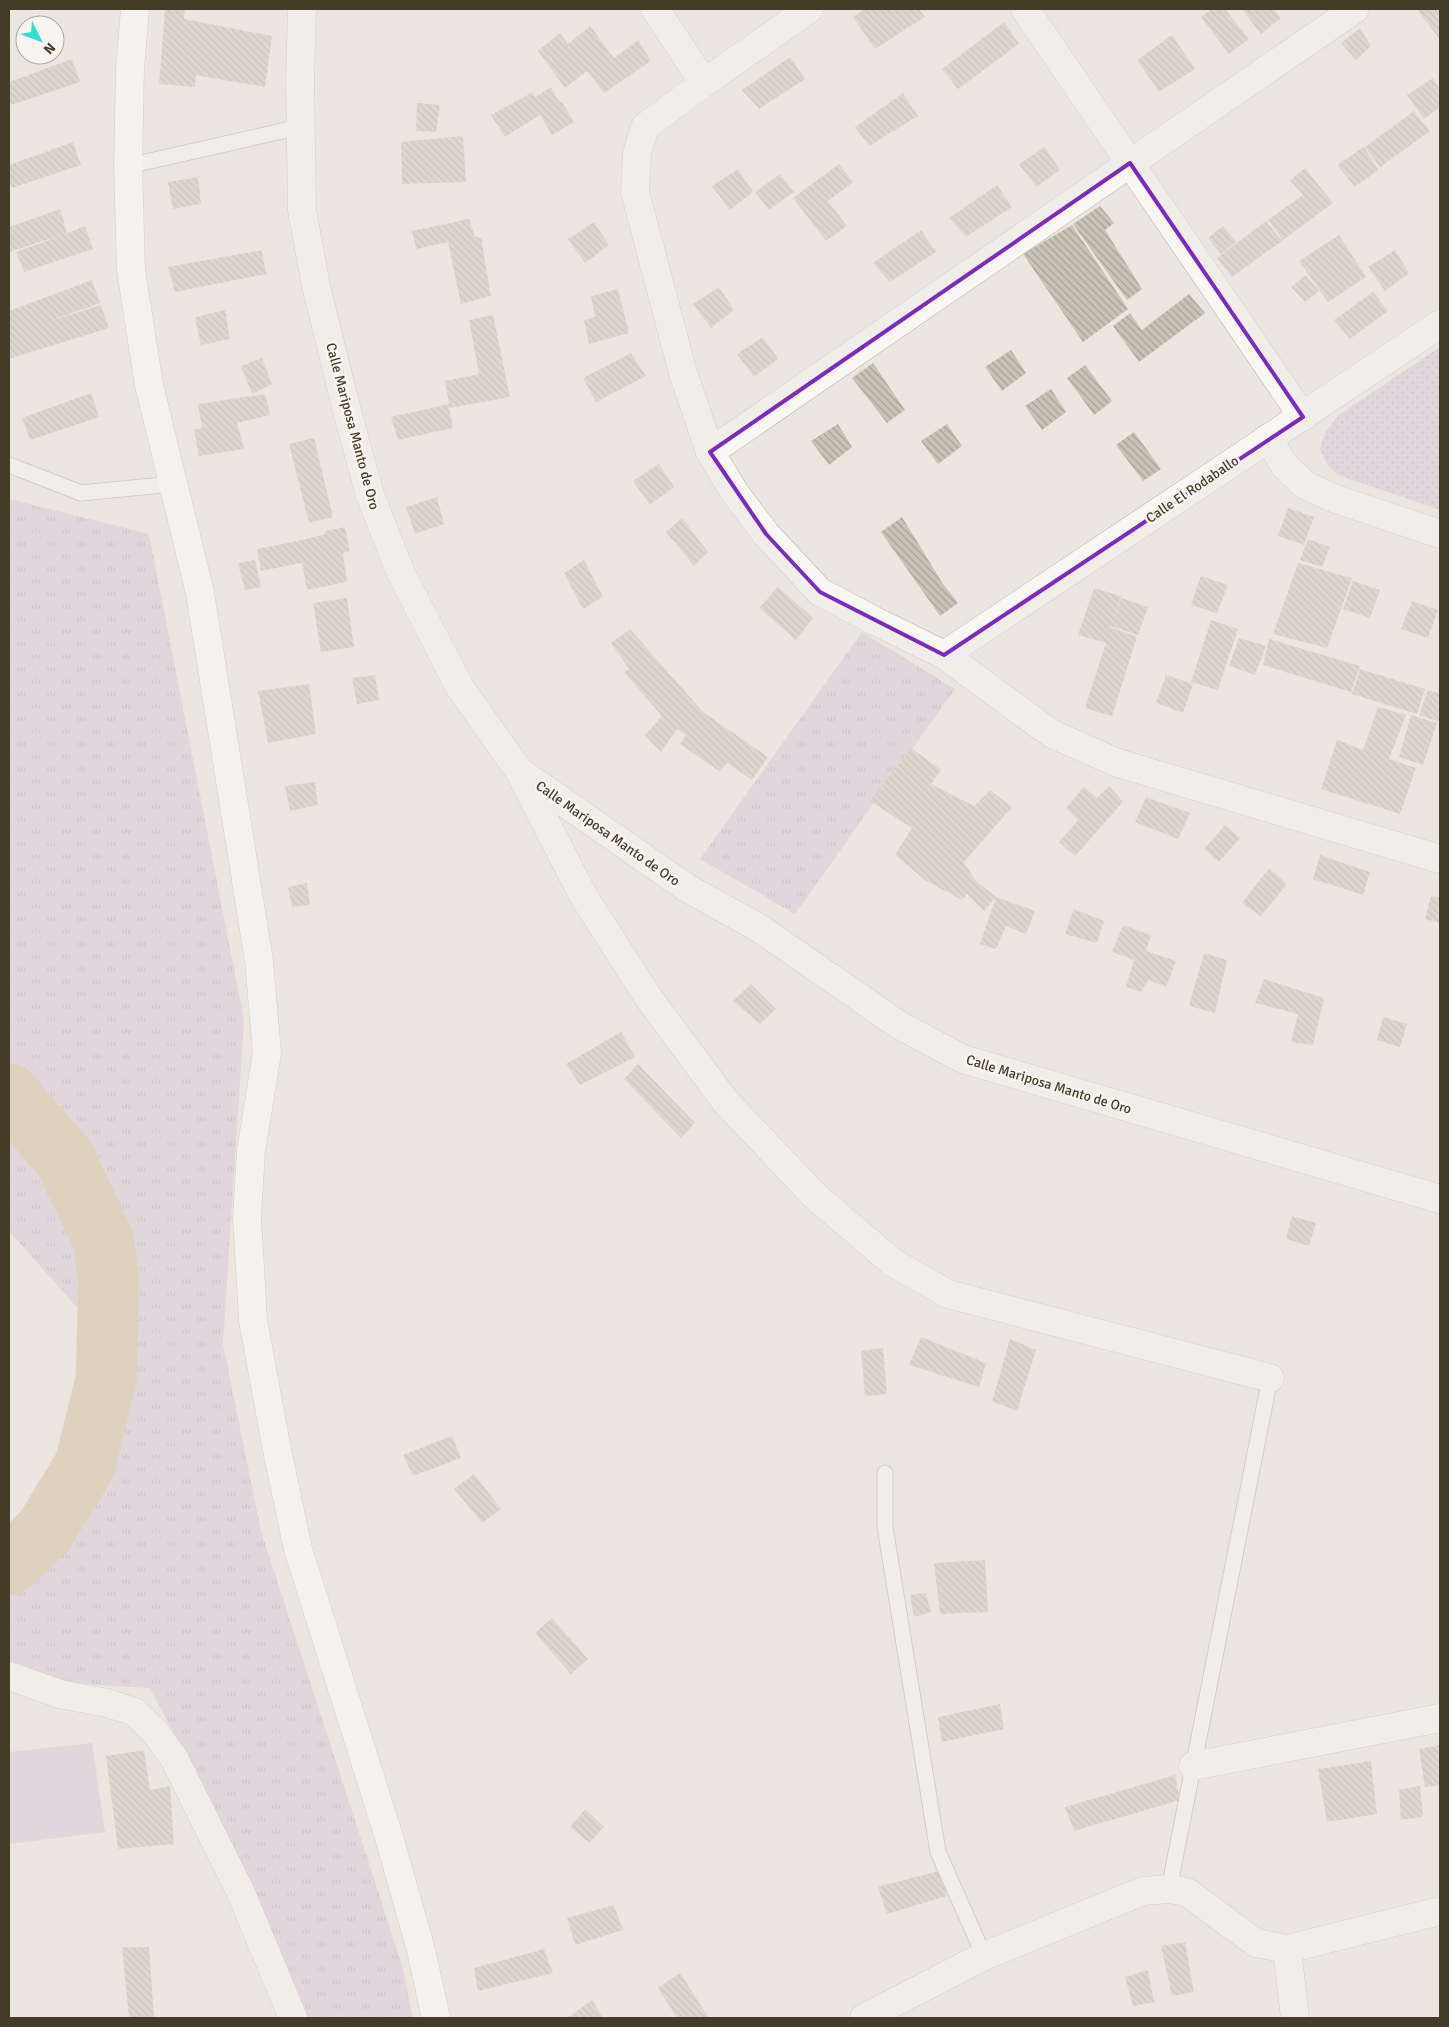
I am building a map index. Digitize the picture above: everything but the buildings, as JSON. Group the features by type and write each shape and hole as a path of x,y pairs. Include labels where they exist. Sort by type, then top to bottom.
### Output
{"street":[{"path":"135,9 130,69 128,166 131,270 149,385 200,593 259,961 266,1053 251,1151 247,1217 253,1320 276,1445 298,1549 389,1837 421,1950 436,2018"},
{"name":"Calle Mariposa Manto de Oro","path":"302,9 300,127 302,210 316,286 370,495 400,571 459,686 520,771 687,888 760,928 899,1025 963,1059 1440,1199"},
{"path":"655,9 704,83"},
{"path":"809,9 645,127 637,153 635,192 683,373 710,452 736,493 766,534 820,592 944,655 1052,734 1118,764 1440,859"},
{"path":"1025,9 1303,417"},
{"path":"710,452 1355,9"},
{"name":"Calle El Rodaballo","path":"944,655 1440,324"},
{"path":"1268,438 1284,465 1305,485 1332,498 1440,534"},
{"path":"520,771 584,897 648,997 725,1101 815,1196 892,1262 948,1294 1270,1378"},
{"path":"9,1676 60,1694 107,1703 135,1712 156,1733 175,1760 241,1893 293,2018"},
{"path":"1193,1766 1440,1718"},
{"path":"864,2018 984,1956 1143,1891 1169,1889 1187,1892 1256,1943 1287,1949 1440,1911"},
{"path":"1287,1949 1295,2018"}],"lane":[{"path":"128,166 300,127"},
{"path":"9,465 81,493 173,484"},
{"path":"1169,1889 1270,1378"},
{"path":"885,1473 885,1527 938,1852 984,1956"}],"highlighted area":[{"path":"1130,163 1303,417 944,655 820,592 766,534 710,452"}],"green space":[{"path":"1440,347 1440,510 1338,475 1326,463 1320,450 1325,432 1339,415"},
{"path":"9,499 149,534 244,1020 223,1344 261,1531 402,1965 413,2018 304,2018 223,1826 150,1688 9,1680 9,1570 17,1562 58,1495 78,1410 81,1312 9,1231"},
{"path":"862,632 955,689 795,914 700,859"},
{"path":"92,1743 105,1832 9,1844 9,1752"}],"waterway":[{"path":"9,1094 65,1159 103,1239 109,1281 106,1380 85,1465 44,1532 9,1565"}]}
